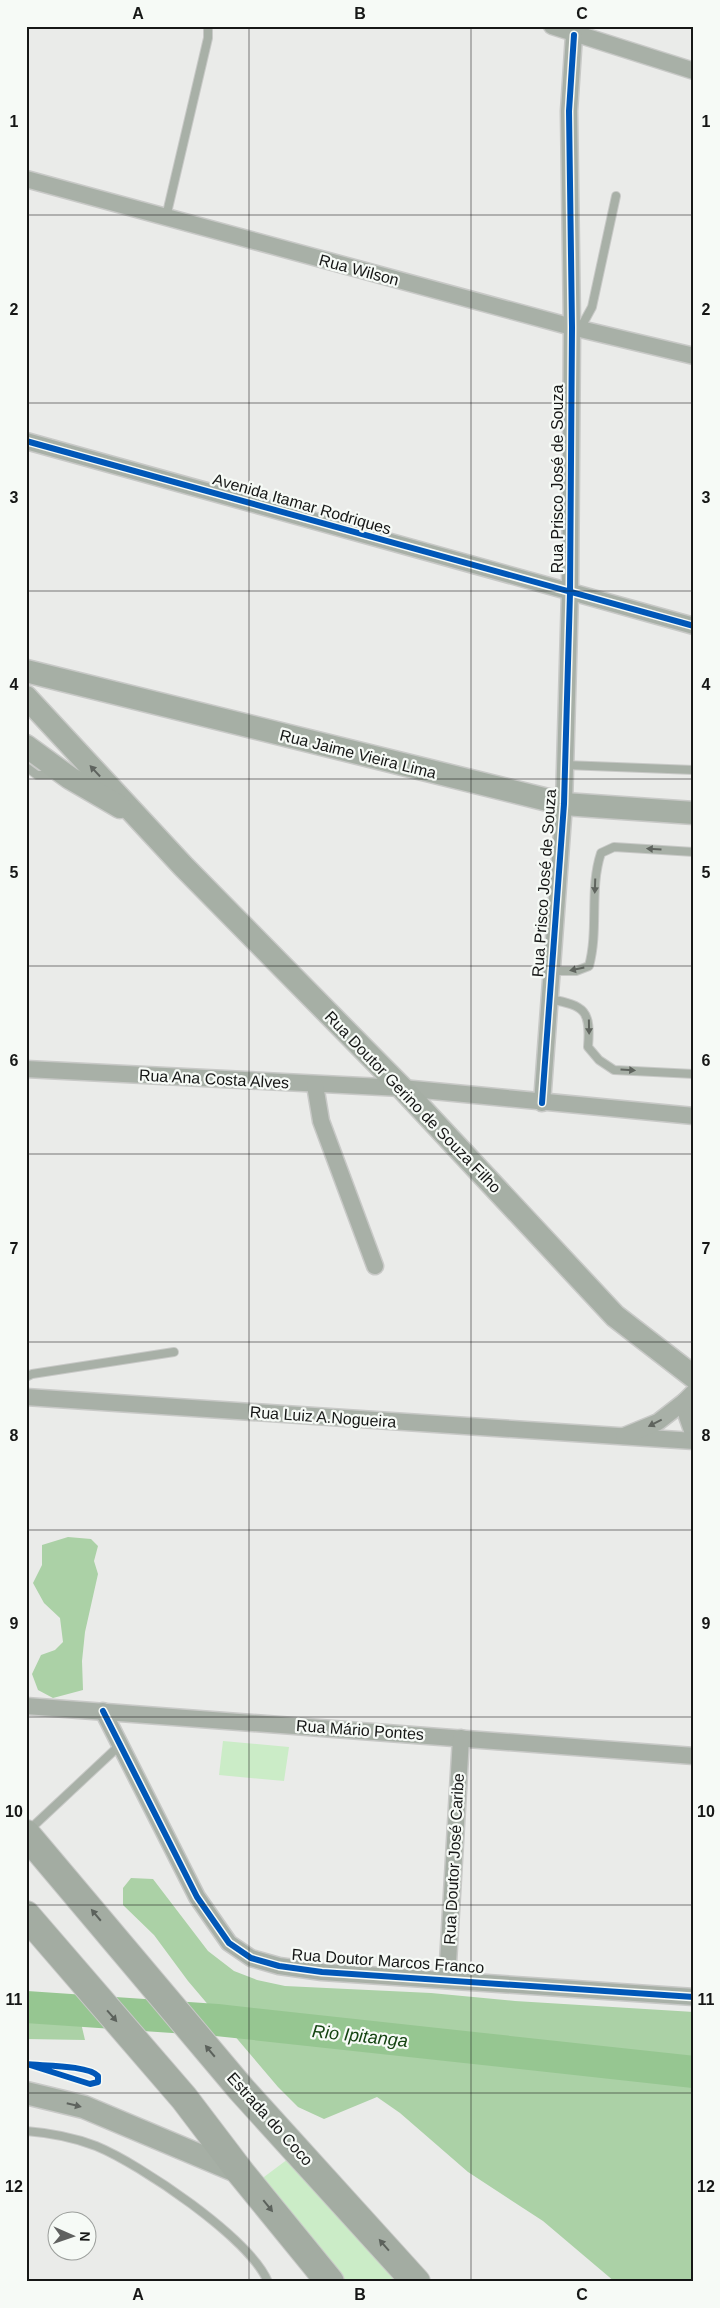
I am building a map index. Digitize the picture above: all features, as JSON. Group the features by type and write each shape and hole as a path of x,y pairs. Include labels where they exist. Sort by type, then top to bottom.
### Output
{"highway":[{"name":"Estrada do Coco","path":"26,1833 241,2089 416,2282"},
{"path":"26,1915 80,1980 184,2098 241,2173 330,2282"}],"main road":[{"name":"Rua Jaime Vieira Lima","path":"26,671 564,804 694,813"},
{"name":"Rua Doutor Gerino de Souza Filho","path":"26,697 183,866 402,1088 615,1316 694,1377"},
{"name":"Rua Doutor Gerino de Souza Filho","path":"26,746 64,774 141,819"},
{"path":"26,2093 84,2107 241,2173"}],"street":[{"path":"552,26 574,35 694,71"},
{"name":"Rua Prisco José de Souza","path":"542,1103 564,804 576,328 569,111 574,35"},
{"name":"Rua Wilson","path":"26,179 576,328 694,356"},
{"name":"Avenida Itamar Rodriques","path":"26,441 694,626"},
{"name":"Rua Ana Costa Alves","path":"26,1070 402,1088 542,1103 694,1116"},
{"path":"315,1085 326,1138 375,1266"},
{"name":"Rua Luiz A.Nogueira","path":"689,1396 687,1416 694,1436"},
{"name":"Rua Luiz A.Nogueira","path":"620,1438 658,1422 689,1396"},
{"name":"Rua Luiz A.Nogueira","path":"26,1397 620,1438 694,1441"},
{"name":"Rua Mário Pontes","path":"26,1706 694,1756"},
{"name":"Rua Doutor Marcos Franco","path":"103,1711 197,1897 230,1943 252,1958 279,1966 322,1972 694,1997"},
{"name":"Rua Doutor José Caribe","path":"447,1980 461,1738"}],"lane":[{"path":"166,217 208,38 208,26"},
{"path":"576,328 592,307 616,196"},
{"path":"565,766 694,770"},
{"path":"26,768 37,775 64,774"},
{"path":"552,970 576,971 589,966 592,952 595,871 601,853 614,847 694,852"},
{"path":"550,999 571,1003 584,1010 589,1017 588,1047 599,1060 614,1070 694,1074"},
{"path":"26,1377 32,1374 174,1352"},
{"path":"26,1833 120,1745"},
{"path":"26,2131 54,2133 96,2146 116,2155 171,2189 203,2212 248,2254 268,2282"}],"green space":[{"path":"68,1537 91,1539 98,1546 94,1561 98,1574 85,1632 82,1661 83,1690 53,1698 38,1690 32,1674 41,1655 55,1650 63,1642 60,1618 44,1603 33,1583 42,1565 42,1545"},
{"path":"223,1741 289,1747 284,1781 219,1775"},
{"path":"131,1878 153,1879 208,1951 234,1971 257,1980 285,1986 431,1993 515,2001 694,2012 694,2282 615,2282 543,2221 468,2172 400,2113 377,2097 324,2119 298,2107 278,2087 188,1981 154,1935 123,1905 123,1888"},
{"path":"26,2022 81,2023 85,2040 26,2039"},
{"path":"288,2159 397,2282 346,2282 260,2180"}],"waterway":[{"name":"Rio Ipitanga","path":"26,2007 217,2020 694,2072"}],"cycle path":[{"path":"542,1103 564,804 570,593 572,327 569,111 574,35"},
{"path":"26,441 694,626"},
{"path":"103,1711 197,1897 229,1943 251,1958 279,1966 322,1972 694,1997"},
{"path":"26,2064 85,2070 93,2072 98,2076 98,2082 90,2084 30,2065"}]}
